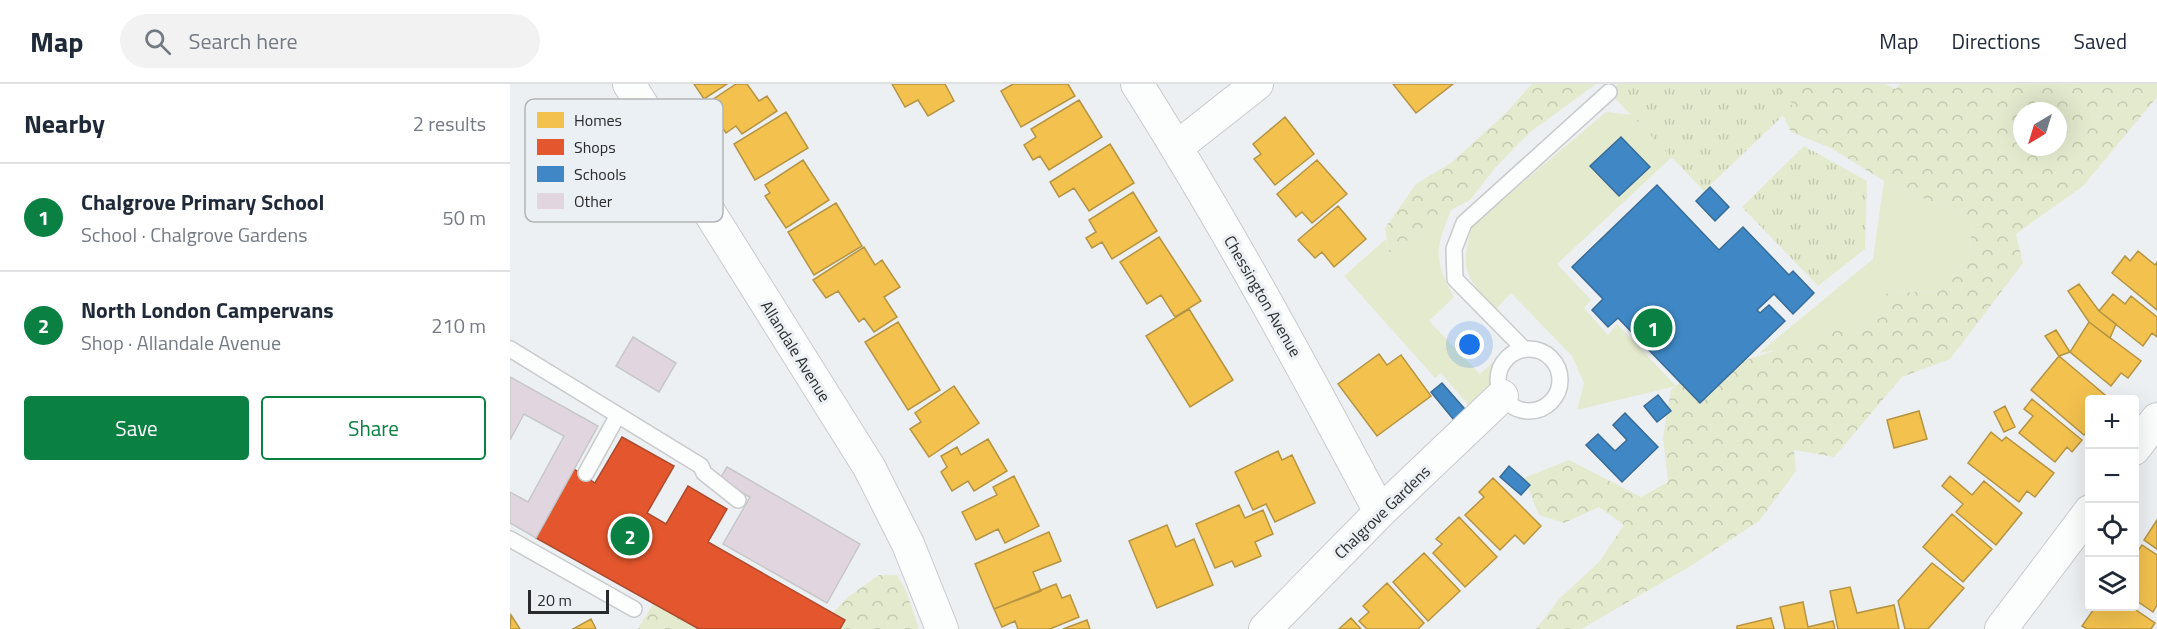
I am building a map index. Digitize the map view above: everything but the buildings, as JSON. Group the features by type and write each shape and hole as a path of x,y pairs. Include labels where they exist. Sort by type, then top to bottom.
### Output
{"street":[{"name":"Allandale Avenue","path":"629,84 638,99"},
{"name":"Chessington Avenue","path":"1137,84 1177,147 1285,333 1380,512"},
{"path":"1177,147 1257,84"},
{"name":"Allandale Avenue","path":"715,222 869,467 908,544 942,629"},
{"name":"Chalgrove Gardens","path":"1264,629 1380,512 1502,396"},
{"path":"2139,442 2157,419"},
{"path":"2001,629 2085,518"}],"lane":[{"path":"1523,348 1504,360 1497,380 1502,396 1520,410 1531,412 1550,404 1559,391 1561,380 1553,358 1543,351 1523,348 1455,279 1454,249 1464,223 1609,92"},
{"path":"510,349 701,466 704,474 738,500"},
{"path":"586,473 618,416"},
{"path":"510,539 634,609"}],"green space":[{"path":"1532,84 1596,84 1529,133 1495,168 1470,200 1451,210 1389,253 1385,228 1416,184 1451,163 1507,112"},
{"path":"1618,84 1774,84 1794,105 1704,191 1609,92"},
{"path":"1768,84 1885,84 1896,89 1900,84 2157,84 2157,97 2083,186 2016,234 2023,263 1950,359 1902,377 1834,457 1794,450 1796,471 1759,521 1689,567 1581,629 1536,629 1560,598 1599,562 1624,525 1599,507 1564,523 1539,515 1524,478 1569,460 1641,497 1668,482 1663,437 1671,390 1688,375 1721,368 1866,321 1887,293 1941,291 1970,256 1972,219 1884,181 1831,148 1791,132"},
{"path":"1606,112 1631,115 1672,157 1557,264 1591,300 1584,308 1608,335 1617,324 1676,386 1577,410 1584,383 1572,356 1511,293 1496,309 1471,279 1466,263 1466,253 1472,225"},
{"path":"1804,146 1867,181 1865,249 1818,286 1742,207"},
{"path":"1884,181 1972,219 1970,256 1941,291 1888,293 1866,321 1781,349 1759,353 1873,259"},
{"path":"1451,210 1439,245 1439,254 1442,273 1454,297 1429,321 1480,374 1494,361 1491,393 1471,408 1441,373 1435,378 1344,276 1386,239 1389,253"},
{"path":"879,575 897,575 906,591 919,629 817,629 848,597"},
{"path":"662,589 724,629 638,629"}],"place":[{"name":"Chalgrove Primary School","path":"1653,328"},
{"name":"North London Campervans","path":"630,536"}]}
